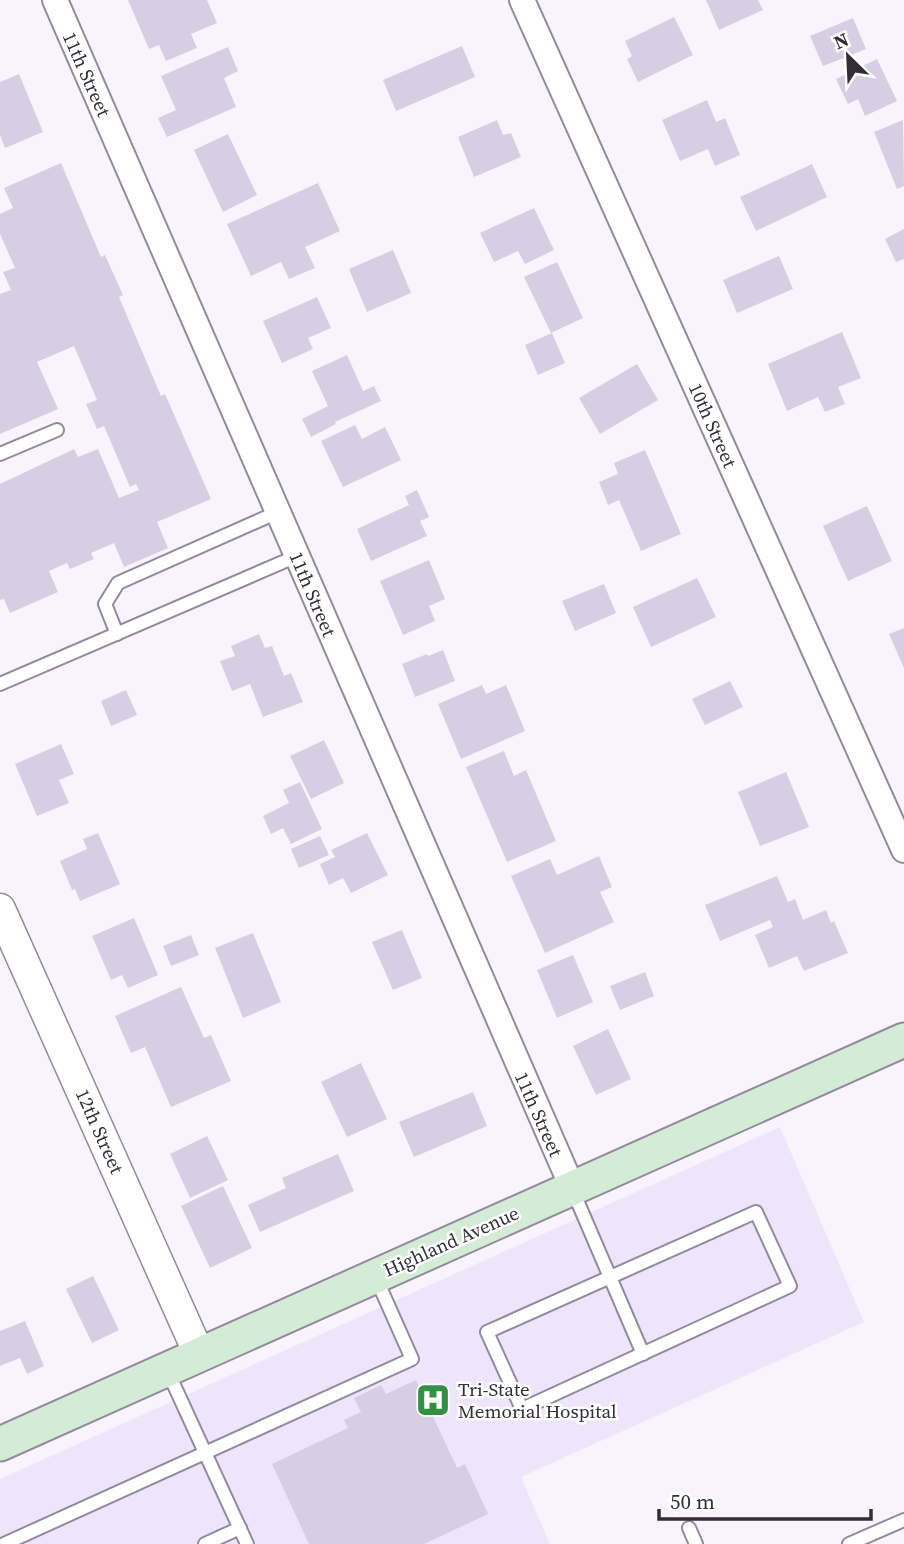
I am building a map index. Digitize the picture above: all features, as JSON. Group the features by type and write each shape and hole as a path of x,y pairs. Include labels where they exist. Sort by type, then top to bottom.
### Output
{"main road":[{"name":"Highland Avenue","path":"0,1444 904,1040"}],"street":[{"name":"11th Street","path":"55,0 572,1188"},
{"name":"10th Street","path":"522,0 904,850"},
{"name":"12th Street","path":"0,908 199,1354"}],"lane":[{"path":"0,454 57,430"},
{"path":"117,634 105,604 118,583 278,512"},
{"path":"0,684 297,556"},
{"path":"572,1188 643,1354"},
{"path":"756,1212 790,1286 522,1409 487,1332 610,1276 756,1212"},
{"path":"4,1544 412,1359 374,1275"},
{"path":"166,1368 247,1544"},
{"path":"849,1544 904,1520"},
{"path":"205,1544 240,1528"},
{"path":"689,1528 696,1544"}],"shaded area":[{"name":"Tri-State Memorial Hospital","path":"780,1127 864,1322 521,1477 550,1544 0,1544 0,1479"}],"building":[{"path":"128,0 207,0 217,23 191,34 197,48 166,61 159,45 149,49"},
{"path":"706,0 758,0 763,10 719,30"},
{"path":"674,17 693,55 638,82 627,59 632,56 625,41"},
{"path":"853,18 866,49 823,66 810,36"},
{"path":"462,46 475,77 396,111 383,80"},
{"path":"228,47 238,71 224,78 236,107 167,137 158,118 176,110 161,76"},
{"path":"877,59 897,101 865,116 858,99 848,104 836,79"},
{"path":"19,74 43,132 5,148 0,135 0,82"},
{"path":"707,100 716,122 725,118 740,155 715,166 708,149 680,161 662,120"},
{"path":"497,120 503,135 511,133 521,157 474,177 458,137"},
{"path":"903,120 904,186 897,189 874,132"},
{"path":"228,134 257,195 223,212 194,150"},
{"path":"61,163 101,257 105,255 123,295 119,297 161,396 165,394 211,499 157,522 168,548 124,567 114,543 91,553 94,559 70,569 67,563 49,571 58,592 10,613 4,599 0,600 0,484 74,449 78,457 98,449 119,498 139,490 136,484 130,487 104,426 97,429 86,404 97,400 74,346 37,362 58,409 0,434 0,294 11,290 3,272 15,268 0,234 0,214 13,208 4,188"},
{"path":"812,164 827,197 756,231 740,197"},
{"path":"318,183 340,231 305,247 315,268 289,279 281,262 251,276 227,224"},
{"path":"534,208 554,250 525,264 518,251 494,262 480,233"},
{"path":"904,229 904,259 896,262 885,239"},
{"path":"393,250 411,293 367,312 349,269"},
{"path":"779,256 793,289 737,313 723,280"},
{"path":"557,262 583,318 551,333 524,277"},
{"path":"317,297 331,328 308,338 313,349 282,363 263,321"},
{"path":"842,332 861,378 838,387 845,404 825,412 818,397 787,411 768,364"},
{"path":"552,333 565,363 538,375 525,345"},
{"path":"347,355 363,391 374,386 381,401 335,422 336,424 311,437 302,419 328,406 312,371"},
{"path":"637,364 658,400 600,434 579,398"},
{"path":"355,425 362,439 385,427 401,460 343,487 321,441"},
{"path":"645,450 681,534 641,551 619,500 608,505 599,482 618,474 614,463"},
{"path":"417,490 429,517 420,521 427,536 371,561 357,529 409,505 405,496"},
{"path":"867,506 892,561 848,581 823,526"},
{"path":"429,560 445,599 429,606 435,621 403,635 380,581"},
{"path":"697,578 716,617 651,647 633,607"},
{"path":"604,584 616,613 575,631 562,601"},
{"path":"904,628 904,668 889,634"},
{"path":"259,634 265,648 272,646 284,676 291,673 303,702 263,717 250,684 232,691 220,661 235,656 231,646"},
{"path":"443,650 455,681 415,697 402,664"},
{"path":"730,681 743,707 705,725 692,699"},
{"path":"482,685 486,694 506,685 525,731 461,759 438,704"},
{"path":"126,690 137,715 111,726 101,701"},
{"path":"324,740 344,783 311,799 290,756"},
{"path":"61,744 74,774 59,780 69,803 37,816 15,764"},
{"path":"504,751 514,776 526,770 556,841 507,862 466,767"},
{"path":"786,772 809,827 760,846 738,792"},
{"path":"300,782 322,829 291,844 283,828 271,834 263,816 289,803 283,790"},
{"path":"98,833 120,884 80,901 75,889 72,890 60,861 87,849 83,839"},
{"path":"367,833 388,875 351,893 343,878 329,885 320,864 335,857 331,850"},
{"path":"320,836 329,855 299,868 291,849"},
{"path":"599,856 612,887 600,892 614,922 545,953 511,876 550,859 557,875"},
{"path":"777,876 788,902 795,899 803,920 826,910 831,923 834,921 848,953 804,971 797,956 769,968 755,935 773,927 770,920 720,941 705,905"},
{"path":"134,918 158,975 128,988 122,975 111,980 92,936"},
{"path":"402,930 422,978 393,990 372,942"},
{"path":"253,933 281,1002 243,1018 215,948"},
{"path":"191,935 199,955 171,966 163,946"},
{"path":"573,955 593,1002 557,1018 537,970"},
{"path":"645,972 654,996 620,1010 610,986"},
{"path":"181,987 204,1038 211,1035 231,1081 171,1107 145,1047 131,1053 115,1016"},
{"path":"608,1029 631,1079 596,1095 573,1046"},
{"path":"361,1063 387,1119 347,1137 321,1082"},
{"path":"473,1092 487,1126 414,1157 399,1122"},
{"path":"207,1136 228,1180 190,1198 170,1154"},
{"path":"338,1154 354,1191 260,1232 248,1205 286,1188 282,1178"},
{"path":"223,1186 252,1248 210,1268 181,1206"},
{"path":"93,1276 119,1330 92,1343 66,1289"},
{"path":"25,1321 44,1366 27,1374 20,1358 0,1366 0,1331"},
{"path":"416,1380 457,1468 465,1464 488,1514 424,1544 309,1544 272,1464 348,1428 344,1420 361,1412 354,1398 381,1385 386,1394"}],"place":[{"name":"Tri-State Memorial Hospital","path":"433,1400"}]}
